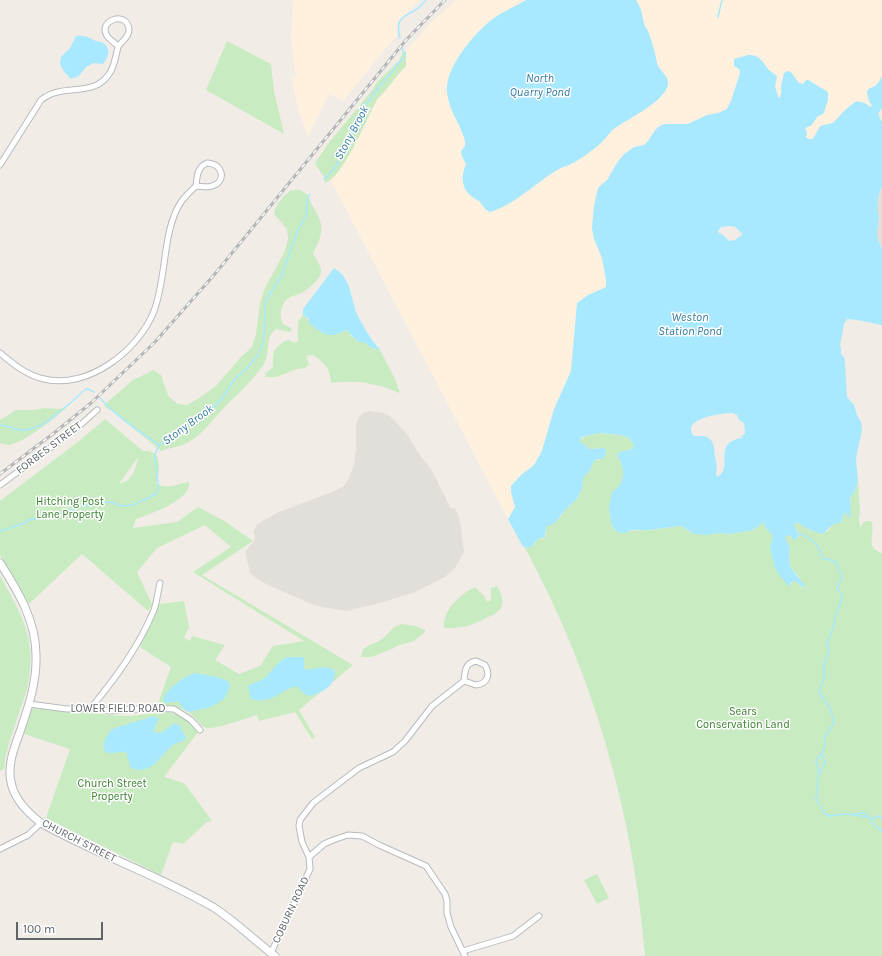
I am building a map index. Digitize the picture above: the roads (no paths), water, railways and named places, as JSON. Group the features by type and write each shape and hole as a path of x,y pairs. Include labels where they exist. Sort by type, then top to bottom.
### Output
{"street":[{"path":"0,165 41,100 50,93 87,88 99,84 111,70 118,46 128,36 129,28 125,21 115,19 108,23 106,32 109,39 118,46"},
{"path":"0,352 29,374 54,381 75,380 90,375 117,358 144,329 153,312 159,293 174,216 183,199 196,186 198,171 203,165 211,163 218,167 222,173 218,184 211,187 196,186"},
{"name":"FORBES STREET","path":"0,485 77,428 97,410"},
{"name":"CHURCH STREET","path":"0,563 27,611 35,640 36,654 36,673 29,704 13,754 10,770 11,783 16,797 41,823 207,904 235,923 273,954"},
{"path":"91,708 119,673 131,655 154,609 160,583"},
{"path":"464,681 476,685 482,684 488,676 488,670 478,662 471,663 466,668 464,681 432,706 405,741 393,752 359,768 313,803 300,820 298,826 302,842 309,857 324,844 333,840 348,835 362,836 426,866 445,894 447,901 447,913 451,927 464,954 513,936 539,916"},
{"name":"LOWER FIELD ROAD","path":"29,704 67,709 98,708 110,711 154,708 174,709 191,720 200,730"},
{"path":"0,849 28,835 41,823"},
{"name":"COBURN ROAD","path":"273,954 310,869 309,857"}],"water":[{"name":"North Quarry Pond","path":"526,0 636,0 641,9 644,24 651,39 657,63 667,78 668,84 661,97 646,109 615,128 601,143 586,155 570,165 550,174 517,199 499,209 490,212 465,189 463,173 466,164 461,152 465,146 465,141 448,100 447,83 450,73 462,51 478,32 494,18"},
{"path":"76,36 84,36 101,42 107,47 108,55 103,64 94,63 86,67 79,76 71,79 63,69 60,62 61,57 70,48"},
{"name":"Weston Station Pond","path":"748,55 758,57 769,70 777,76 775,86 779,99 784,73 788,71 791,72 799,83 803,84 806,80 808,80 828,92 828,100 823,114 817,117 812,125 805,128 807,133 806,137 809,139 813,139 820,126 833,123 856,101 865,103 870,107 872,106 868,100 867,91 879,82 882,76 882,108 878,114 882,122 882,187 878,202 879,218 877,235 882,248 882,325 847,319 844,324 840,345 841,354 844,357 845,362 847,397 854,405 861,422 862,430 856,458 858,482 855,491 850,498 850,517 848,518 846,513 844,513 841,522 833,524 823,534 812,531 796,522 794,525 799,534 797,539 794,540 789,535 785,538 790,547 790,567 804,584 805,589 795,581 791,582 789,587 778,573 774,565 770,547 773,536 765,527 764,523 753,530 730,534 694,534 681,526 648,530 631,530 625,533 620,533 615,530 611,523 609,508 612,492 620,484 623,475 622,465 617,455 620,452 632,449 634,445 629,438 621,435 598,433 582,437 579,442 584,444 589,449 604,448 606,455 604,458 594,461 590,470 583,478 582,489 577,499 565,510 555,523 546,527 545,537 538,539 531,547 525,548 508,519 515,507 511,486 521,475 534,465 542,451 554,409 571,371 577,303 588,295 606,287 602,258 594,239 592,228 594,206 598,188 607,180 624,154 634,147 644,145 655,130 661,125 688,124 707,115 718,113 727,109 740,73 739,69 734,66 734,59","holes":["721,227 735,227 743,234 735,240 729,241 718,231","733,413 737,415 739,420 744,423 745,433 741,438 732,441 727,445 725,451 724,468 722,473 717,477 717,465 712,442 708,437 694,436 691,430 693,425 704,418"]},
{"path":"334,268 345,278 359,318 370,337 380,350 370,347 366,343 357,341 349,333 349,330 334,335 323,333 309,323 308,318 303,315 303,309"},
{"path":"287,657 304,657 304,668 306,670 324,668 334,670 334,680 328,688 309,696 304,694 298,687 293,687 273,698 266,700 251,699 248,686 263,679 280,661"},
{"path":"194,673 217,677 228,681 230,687 224,699 211,707 189,712 183,708 178,701 168,703 164,702 163,700 168,691 180,681"},
{"path":"154,716 159,719 153,731 159,733 165,731 175,723 179,725 186,738 183,741 173,745 155,764 138,770 131,768 126,752 105,752 104,743 112,729"}],"waterway":[{"name":"Stony Brook","path":"400,38 398,26 401,19 418,8 426,0"},
{"path":"718,17 722,0"},
{"name":"Stony Brook","path":"324,179 334,169 341,158 362,110 404,57 405,55 402,48"},
{"name":"Stony Brook","path":"0,531 22,524 31,519 47,518 83,506 109,502 123,506 133,505 156,494 158,484 155,455 159,445 215,406 221,400 234,380 259,354 264,338 266,300 282,275 297,232 307,214 307,200 310,194"},
{"path":"0,425 21,430 29,430 38,427 65,408 86,389 94,392"},
{"path":"100,398 121,418 159,445"},
{"path":"799,534 808,537 815,543 820,549 822,558 837,563 842,577 837,589 842,594 842,598 831,635 827,643 829,651 824,663 824,679 819,692 828,705 834,720 824,738 825,745 822,753 816,760 819,773"},
{"path":"822,754 825,763 818,777 816,799 824,813 829,816 847,814 868,817"},
{"path":"855,815 857,813 865,813 882,831"},
{"path":"872,819 878,816 882,819"}],"railway":[{"path":"0,474 91,403 155,342 214,275 406,40 445,0"}],"park label":[{"name":"Hitching Post Lane Property","path":"70,508"},
{"name":"Sears Conservation Land","path":"743,718"},
{"name":"Church Street Property","path":"112,790"}]}
